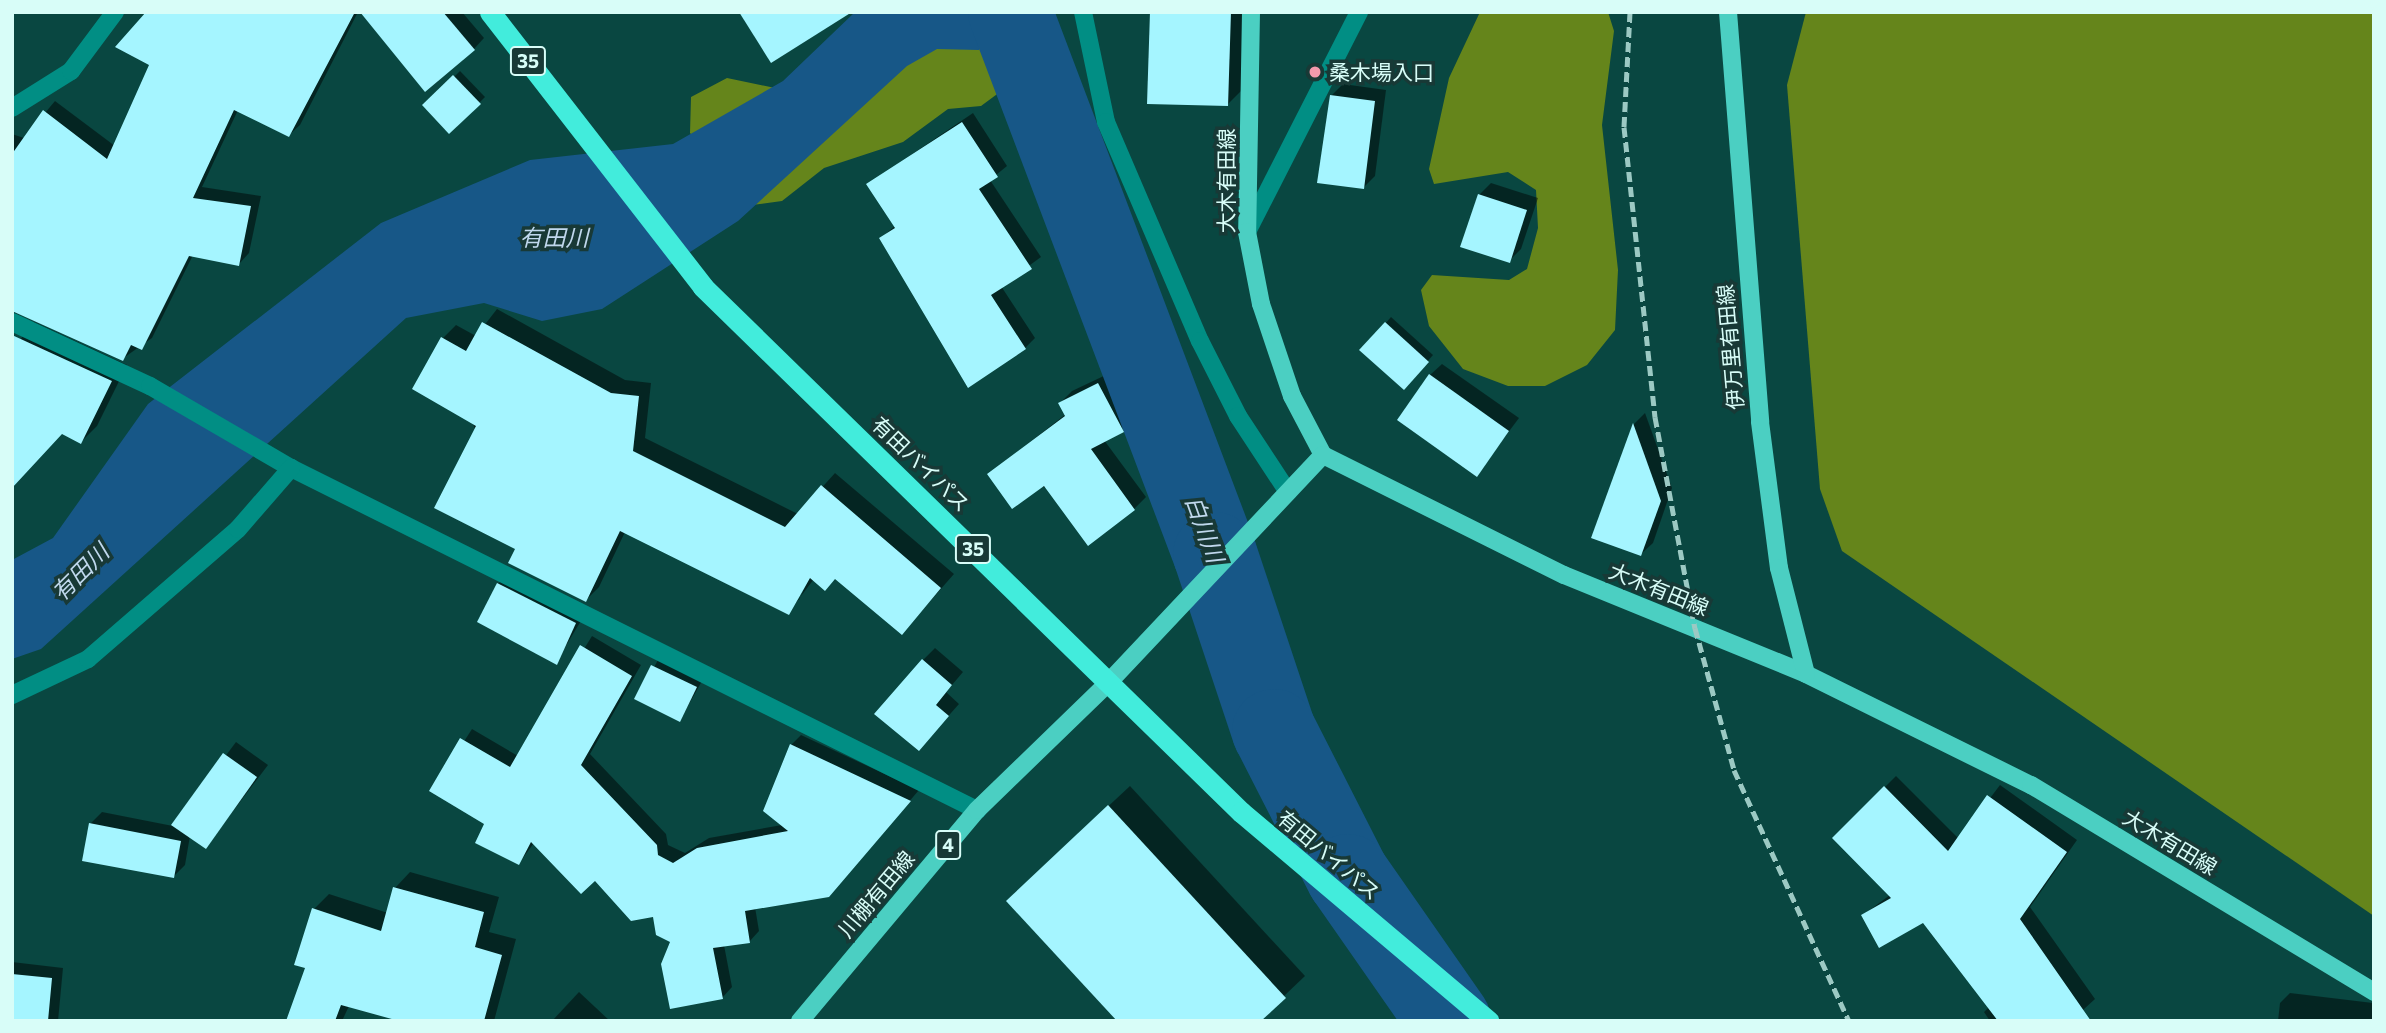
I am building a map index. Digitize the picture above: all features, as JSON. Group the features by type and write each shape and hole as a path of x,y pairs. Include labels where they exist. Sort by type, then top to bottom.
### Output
{"highway":[{"name":"有田バイパス","path":"490,12 703,287 1241,812 1488,1021"}],"main road":[{"name":"大木有田線","path":"1251,12 1247,232 1261,304 1292,396 1323,455 1564,575 1806,674 2031,785 2374,992"},
{"name":"伊万里有田線","path":"1728,12 1760,422 1779,568 1806,674"},
{"path":"1110,682 1323,455"},
{"name":"川棚有田線","path":"800,1021 977,810 1110,682"}],"street":[{"path":"12,108 71,71 116,12"},
{"path":"1083,12 1107,122 1200,341 1238,416 1288,492"},
{"path":"1247,232 1359,12"},
{"path":"12,322 150,386 291,468 977,810"},
{"path":"12,695 88,659 238,529 291,468"}],"green space":[{"path":"1480,12 1608,12 1614,31 1602,125 1618,270 1615,330 1587,365 1545,386 1508,386 1463,369 1429,326 1421,290 1432,275 1509,280 1527,269 1538,228 1536,190 1508,172 1434,184 1429,169 1449,78"},
{"path":"1806,12 2374,12 2374,916 1842,551 1820,489 1787,85"},
{"path":"975,29 1004,64 1004,89 981,106 948,109 903,142 824,168 782,201 752,205 690,133 691,97 727,78 780,89 874,78"}],"water":[{"name":"有田川","path":"855,12 991,12 979,50 937,49 907,66 738,221 602,309 542,321 484,303 406,318 41,649 12,659 12,560 53,538 148,404 381,223 530,160 673,144 783,81"}],"building":[{"path":"146,12 355,12 289,137 234,110 193,198 251,206 239,266 189,256 142,350 131,345 123,361 12,311 12,154 43,110 107,159 149,65 115,47"},
{"path":"360,12 443,12 475,50 425,92"},
{"path":"739,12 852,12 771,63"},
{"path":"1150,12 1231,12 1228,106 1147,104"},
{"path":"453,75 481,104 449,134 422,105"},
{"path":"1330,95 1375,101 1364,189 1317,183"},
{"path":"962,122 998,177 979,189 1032,269 991,295 1026,349 968,388 879,238 895,228 866,184"},
{"path":"1478,194 1527,210 1510,263 1460,247"},
{"path":"482,322 611,393 639,396 633,451 785,527 821,485 941,588 902,635 835,579 825,591 810,578 789,615 620,531 586,602 508,563 515,549 434,508 476,426 412,389 441,337 466,351"},
{"path":"1385,322 1429,362 1404,390 1359,350"},
{"path":"12,335 112,381 81,444 62,434 12,488"},
{"path":"1429,374 1509,431 1477,477 1397,420"},
{"path":"1098,383 1124,432 1091,449 1135,510 1088,546 1044,486 1012,509 987,474 1065,416 1058,403"},
{"path":"1633,423 1661,501 1641,556 1591,538"},
{"path":"497,583 576,623 557,665 477,622"},
{"path":"580,645 632,676 581,765 657,845 658,855 673,863 697,848 788,831 763,811 790,744 911,801 829,897 745,911 750,943 713,948 723,999 670,1009 661,964 670,942 656,935 653,917 631,921 595,881 581,894 531,842 519,865 475,843 484,824 429,791 460,738 510,767"},
{"path":"922,659 952,685 936,705 949,716 919,751 874,714"},
{"path":"651,665 697,687 680,722 634,699"},
{"path":"223,753 257,777 206,849 171,825"},
{"path":"1884,786 1948,851 1987,795 2067,852 2020,919 2091,1021 1998,1021 1923,923 1879,948 1861,915 1891,898 1832,838"},
{"path":"1108,805 1286,998 1261,1021 1117,1021 1006,901"},
{"path":"89,823 181,841 174,878 82,861"},
{"path":"393,887 484,912 475,947 502,955 484,1021 399,1021 341,1005 335,1021 286,1021 305,968 294,965 312,908 381,931"},
{"path":"12,974 52,978 48,1021 12,1021"}],"waterway":[{"name":"白川川","path":"1010,12 1215,554 1274,731 1348,876 1449,1021"}],"railway":[{"path":"1630,12 1624,127 1655,417 1695,628 1734,770 1849,1021"}],"place":[{"name":"桑木場入口","path":"1315,72"}]}
